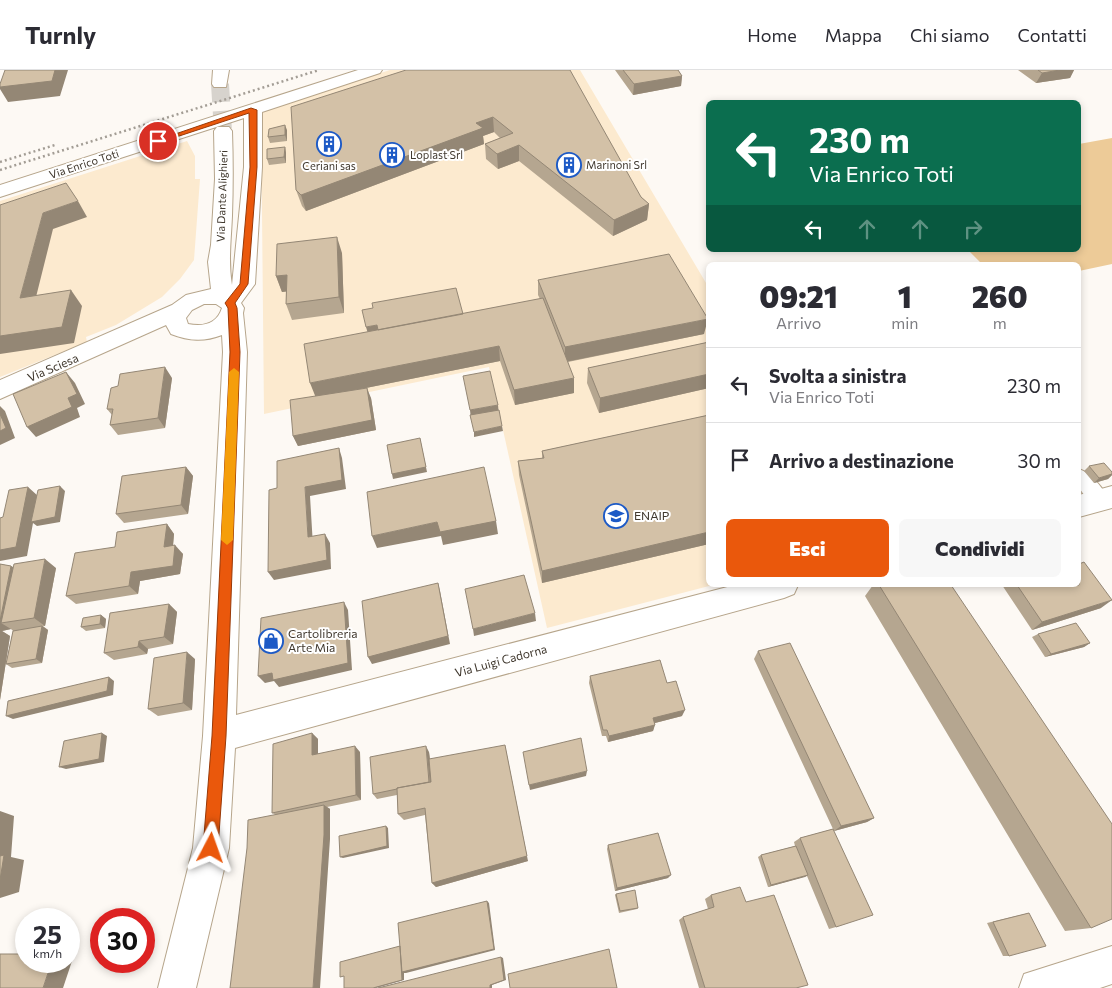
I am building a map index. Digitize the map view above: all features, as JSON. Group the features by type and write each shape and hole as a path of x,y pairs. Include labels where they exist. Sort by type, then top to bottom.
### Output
{"street":[{"name":"Via Enrico Toti","path":"0,191 374,70"},
{"path":"186,320 214,330 228,320 228,305 244,284 254,167 253,110"},
{"name":"Via Dante Alighieri","path":"177,988 211,848 219,736 235,352 228,305 218,262 224,180 223,131"},
{"path":"186,320 218,262"},
{"path":"186,320 201,297 228,305"},
{"path":"186,320 235,352"},
{"name":"Via Sciesa","path":"0,390 106,345 186,320"},
{"name":"Via Luigi Cadorna","path":"219,736 777,587"},
{"path":"1038,988 1112,965"}],"lane":[{"path":"1081,479 1097,501"}],"shaded area":[{"path":"390,70 580,70 706,283 706,587 547,628 489,367 264,414 261,112"},
{"path":"1112,138 1112,264 1081,271 1081,262 980,262 970,252 1081,252 1081,144"},
{"path":"187,141 195,156 195,179 200,179 194,260 180,279 162,297 116,325 86,337 87,342 0,377 0,201"}],"building":[{"path":"5,70 55,70 52,81 0,87"},
{"path":"406,70 570,70 641,197 649,204 614,220 519,145 497,154 485,144 513,133 493,117 476,123 483,128 301,195 296,190 291,107"},
{"path":"623,70 678,70 682,76 634,84"},
{"path":"1038,70 1060,70 1042,73"},
{"path":"285,125 285,135 268,137 269,129"},
{"path":"285,147 284,157 267,159 267,149"},
{"path":"66,183 78,201 43,213 20,298 71,290 62,327 0,336 0,205"},
{"path":"337,237 339,297 286,304 287,275 276,276 277,244"},
{"path":"669,254 706,316 706,319 565,347 538,280"},
{"path":"456,288 463,314 378,330 377,325 366,327 362,310 373,308 372,303"},
{"path":"543,298 574,378 514,390 499,346 310,383 304,344"},
{"path":"706,343 706,375 600,398 588,368"},
{"path":"165,367 158,418 110,425 113,409 107,409 111,388 118,386 120,374"},
{"path":"490,371 498,405 470,410 463,376"},
{"path":"66,372 77,394 68,398 72,407 27,427 13,394"},
{"path":"367,388 372,420 293,436 290,400"},
{"path":"499,410 502,426 474,432 470,415"},
{"path":"0,414 6,428 0,431"},
{"name":"ENAIP","path":"706,416 706,533 542,571 518,461 544,458 542,451"},
{"path":"420,438 426,467 392,474 387,445"},
{"path":"339,448 342,480 305,487 308,537 325,534 327,560 268,572 269,490 277,488 277,461"},
{"path":"1104,463 1112,474 1099,478 1089,466"},
{"path":"186,467 181,505 116,514 122,476"},
{"path":"484,467 496,521 440,532 437,522 372,536 367,492"},
{"path":"60,486 55,517 31,522 38,490"},
{"path":"28,487 16,547 0,550 0,518 3,517 9,490"},
{"path":"167,524 164,547 175,545 173,566 131,572 129,586 66,596 75,553 115,547 117,532"},
{"path":"45,559 34,618 1,623 14,564"},
{"path":"1084,562 1112,600 1042,622 1018,587 1081,587 1081,563"},
{"path":"0,564 11,566 0,621"},
{"path":"524,575 535,613 473,629 465,589"},
{"path":"438,583 448,636 368,657 362,601"},
{"path":"880,587 952,587 1112,824 1112,919 1091,928"},
{"path":"344,602 348,663 273,680 272,673 258,676 261,618"},
{"path":"169,604 164,637 139,641 138,647 104,653 110,613"},
{"path":"101,615 100,624 81,627 83,618"},
{"path":"1076,623 1090,643 1051,654 1038,634"},
{"path":"42,626 36,659 6,664 13,631"},
{"path":"790,643 874,818 841,826 758,651"},
{"path":"187,652 183,703 148,709 154,658"},
{"path":"660,660 667,683 676,681 685,710 653,718 655,725 609,736 607,730 603,730 590,676"},
{"path":"109,677 107,691 6,716 8,701"},
{"path":"102,733 99,759 59,767 64,741"},
{"path":"312,733 312,755 355,746 356,795 272,813 273,744"},
{"path":"581,738 587,771 529,785 523,752"},
{"path":"505,745 527,856 432,883 425,808 398,814 397,788 431,782 429,759"},
{"path":"426,746 429,782 373,794 370,757"},
{"path":"324,805 324,835 313,988 230,988 247,848 248,820"},
{"path":"386,826 387,846 340,857 339,836"},
{"path":"833,829 873,915 836,927 800,838"},
{"path":"658,833 671,875 617,888 608,845"},
{"path":"796,846 808,875 771,885 761,855"},
{"path":"4,855 0,880 0,856"},
{"path":"740,887 746,902 774,895 808,985 796,988 705,988 683,917 714,907 711,895"},
{"path":"635,890 638,908 620,911 616,894"},
{"path":"487,901 494,949 402,972 398,923"},
{"path":"1029,913 1046,946 1009,956 993,922"},
{"path":"400,946 402,980 373,988 344,988 344,976 340,977 340,962"},
{"path":"609,949 617,988 510,988 508,974"},
{"path":"0,954 15,954 15,973 48,973 43,988 0,988"},
{"path":"501,957 504,980 490,985 490,988 378,988"}],"tunnel":[{"path":"220,84 223,131"}],"railway":[{"path":"0,170 319,70"},
{"path":"0,162 55,145"}],"slow traffic":[{"path":"227,540 234,372"}],"place":[{"name":"Ceriani sas","path":"329,144"},
{"name":"Loplast Srl","path":"392,155"},
{"name":"Marinoni Srl","path":"569,165"},
{"name":"ENAIP","path":"616,516"},
{"name":"Cartolibreria Arte Mia","path":"271,641"}],"route":[{"path":"158,141 253,110 254,167 244,284 230,303 235,352 219,736 211,848"}]}
